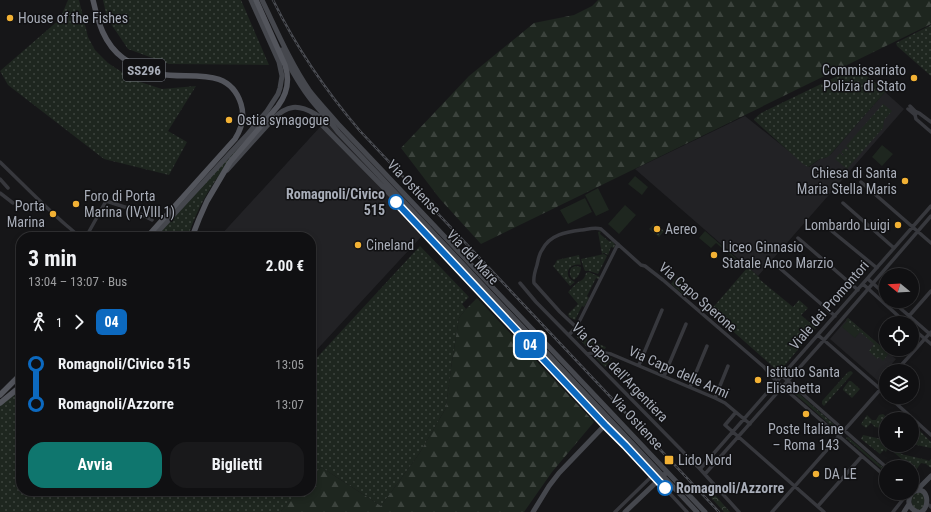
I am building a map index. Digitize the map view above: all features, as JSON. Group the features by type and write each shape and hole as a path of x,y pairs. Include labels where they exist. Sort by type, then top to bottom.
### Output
{"main road":[{"name":"SS296","path":"93,0 103,34 108,43 123,58 139,67 158,74 170,76 208,76 218,79 232,88 237,95 243,112 243,120 239,133 235,139 151,232"},
{"name":"Via del Mare","path":"256,0 274,38"},
{"path":"194,232 207,201 230,162 278,106 285,93 287,84 286,69 274,38"},
{"path":"153,232 158,224"},
{"path":"0,394 16,379"},
{"path":"0,403 16,390"}],"street":[{"path":"158,232 246,136 267,111 278,94 282,79 280,65 251,0"},
{"name":"Via Ostiense","path":"262,0 287,54 310,92 344,130 705,512"},
{"name":"Via del Mare","path":"274,38 303,89 338,132 697,512"},
{"path":"225,172 280,112 289,108 299,107 307,109 324,120 338,132"},
{"path":"909,108 916,114 916,118 931,132"},
{"path":"313,113 323,126 391,196 688,512"},
{"path":"916,114 920,113 931,122"},
{"path":"0,162 72,232"},
{"path":"0,179 8,188"},
{"path":"861,182 931,243"},
{"path":"0,193 13,203"},
{"path":"89,232 106,202 131,209 152,220"},
{"path":"843,203 894,248"},
{"name":"Viale dei Promontori","path":"700,469 931,206"},
{"name":"Viale dei Promontori","path":"705,474 824,340 931,216"},
{"path":"822,222 877,268"},
{"name":"Via Capo Sperone","path":"576,327 534,284 534,277 542,249 550,240 558,235 570,232 594,228 601,229 641,265 645,266 663,280 764,367 777,382 879,471"},
{"path":"798,238 858,290"},
{"path":"569,335 580,320 618,244"},
{"path":"775,264 835,316"},
{"path":"868,278 879,289"},
{"name":"Via Capo dell'Argentiera","path":"520,283 534,300 705,474 739,512"},
{"path":"863,284 898,316"},
{"path":"895,313 900,308 909,316 931,291"},
{"path":"639,365 662,310"},
{"path":"664,376 686,324"},
{"path":"902,364 930,334 919,325"},
{"path":"919,334 931,344"},
{"path":"818,335 879,388"},
{"path":"690,387 707,346"},
{"name":"Via Capo delle Armi","path":"587,354 595,352 608,353 639,365 715,398 725,403 736,412"},
{"path":"715,398 728,366"},
{"name":"Via Capo Sperone","path":"764,367 782,376 879,461"},
{"path":"772,512 879,390"},
{"path":"897,404 931,435"},
{"path":"750,424 736,412 726,425 824,512"},
{"path":"533,512 559,473 605,425"},
{"path":"818,506 862,456"},
{"path":"625,512 667,472"},
{"path":"615,512 652,475"},
{"path":"919,486 931,476"},
{"path":"639,488 644,493"},
{"path":"909,504 911,508 920,512 927,508 930,502 929,496 925,492 919,492"},
{"path":"893,512 902,500"},
{"path":"904,512 910,500"}],"shaded area":[{"path":"885,92 904,109 758,276 635,169 745,116 809,167 820,159 831,154"},
{"path":"331,115 433,224 316,351 316,232 224,232"},
{"path":"848,318 879,344 879,356 892,356 896,359 892,364 879,364 878,381 830,339"}],"green space":[{"path":"68,0 79,0 88,37 95,50 108,63 134,80 162,89 196,86 168,131 187,142 169,175 104,159 8,85 0,71 60,19"},
{"path":"103,0 241,0 269,65 169,64 128,49 107,18"},
{"path":"598,0 931,0 931,24 481,244 440,199 401,148 469,76 534,23 574,15 592,6"},
{"path":"931,25 931,76 897,46 896,43"},
{"path":"848,71 864,74 885,92 828,157 820,159 808,167 754,120 761,113"},
{"path":"883,104 892,111 884,120 883,128 847,169 835,159 840,153 843,156 844,155 841,152 845,148 848,150 849,149 846,146"},
{"path":"252,131 223,168 199,208 190,232 160,232"},
{"path":"882,145 893,154 882,166 872,157"},
{"path":"635,176 648,187 642,195 628,184"},
{"path":"598,188 609,210 596,216 585,195"},
{"path":"585,198 592,212 568,224 560,210"},
{"path":"625,205 636,215 619,234 608,224"},
{"path":"655,223 664,231 659,237 649,229"},
{"path":"601,231 600,234 610,242 612,240 615,245 614,248 611,247 608,255 604,253 602,254 598,232"},
{"path":"705,231 744,265 743,266 716,243 711,248 699,238"},
{"path":"420,246 469,297 462,304 466,309 459,318 446,408 419,454 381,506 321,467 316,472 316,359"},
{"path":"604,254 607,256 598,274 585,271 581,259"},
{"path":"579,255 581,265 573,266 568,270 569,277 575,282 570,286 553,266 557,260"},
{"path":"575,266 581,267 579,274 574,280 571,278 570,273 571,268"},
{"path":"748,267 760,278 759,279 793,307 799,300 808,308 801,315 816,328 780,371 778,371 710,311"},
{"path":"589,272 600,277 599,279 596,278 587,296 589,298 584,307 582,306 575,320 569,317 568,314 578,304 568,292 583,279 586,273"},
{"path":"677,276 690,287 684,295 671,284"},
{"path":"477,298 594,422 552,472 524,512 280,512 294,496 316,496 316,472 321,467 381,506 419,454 446,408 459,318"},
{"path":"848,318 879,344 879,356 887,356 883,361 879,357 877,359 869,351 874,344 846,320"},
{"path":"847,321 860,332 855,338 842,327"},
{"path":"576,335 606,347 605,349 588,348"},
{"path":"597,355 612,358 605,367 594,356"},
{"path":"851,371 853,373 824,406 822,401 848,372"},
{"path":"849,381 860,389 852,398 843,390"},
{"path":"789,385 837,427 835,429 787,387"},
{"path":"16,393 16,496 294,496 280,512 0,512 0,406"},
{"path":"867,415 872,420 876,420 879,415 879,428 875,427 871,423 866,428 861,424"},
{"path":"920,431 931,442 931,448 919,445"},
{"path":"863,435 879,438 879,452 882,452 880,454 861,439"},
{"path":"848,437 879,464 879,467 846,438"},
{"path":"893,452 902,452 901,454 929,461 931,459 931,468 926,464 921,463 919,466 919,460 903,460"},
{"path":"708,487 730,512 724,512 705,491"},
{"path":"921,492 928,499 921,510 913,507 911,500 919,500 919,493"}],"railway":[{"path":"273,0 312,68 360,131 719,512"}],"bus line":[{"name":"04","path":"396,202 665,488"}],"place":[{"name":"House of the Fishes","path":"10,18"},
{"name":"Commissariato Polizia di Stato","path":"914,78"},
{"name":"Ostia synagogue","path":"229,120"},
{"name":"Chiesa di Santa Maria Stella Maris","path":"905,181"},
{"name":"Romagnoli/Civico 515","path":"396,202"},
{"name":"Foro di Porta Marina (IV,VIII,1)","path":"76,204"},
{"name":"Porta Marina","path":"53,214"},
{"name":"Lombardo Luigi","path":"898,225"},
{"name":"Aereo","path":"657,229"},
{"name":"Cineland","path":"358,245"},
{"name":"Liceo Ginnasio Statale Anco Marzio","path":"714,255"},
{"name":"Istituto Santa Elisabetta","path":"758,380"},
{"name":"Poste Italiane – Roma 143","path":"806,414"},
{"name":"Lido Nord","path":"669,460"},
{"name":"DA LE","path":"816,474"},
{"name":"Romagnoli/Azzorre","path":"665,488"}]}
